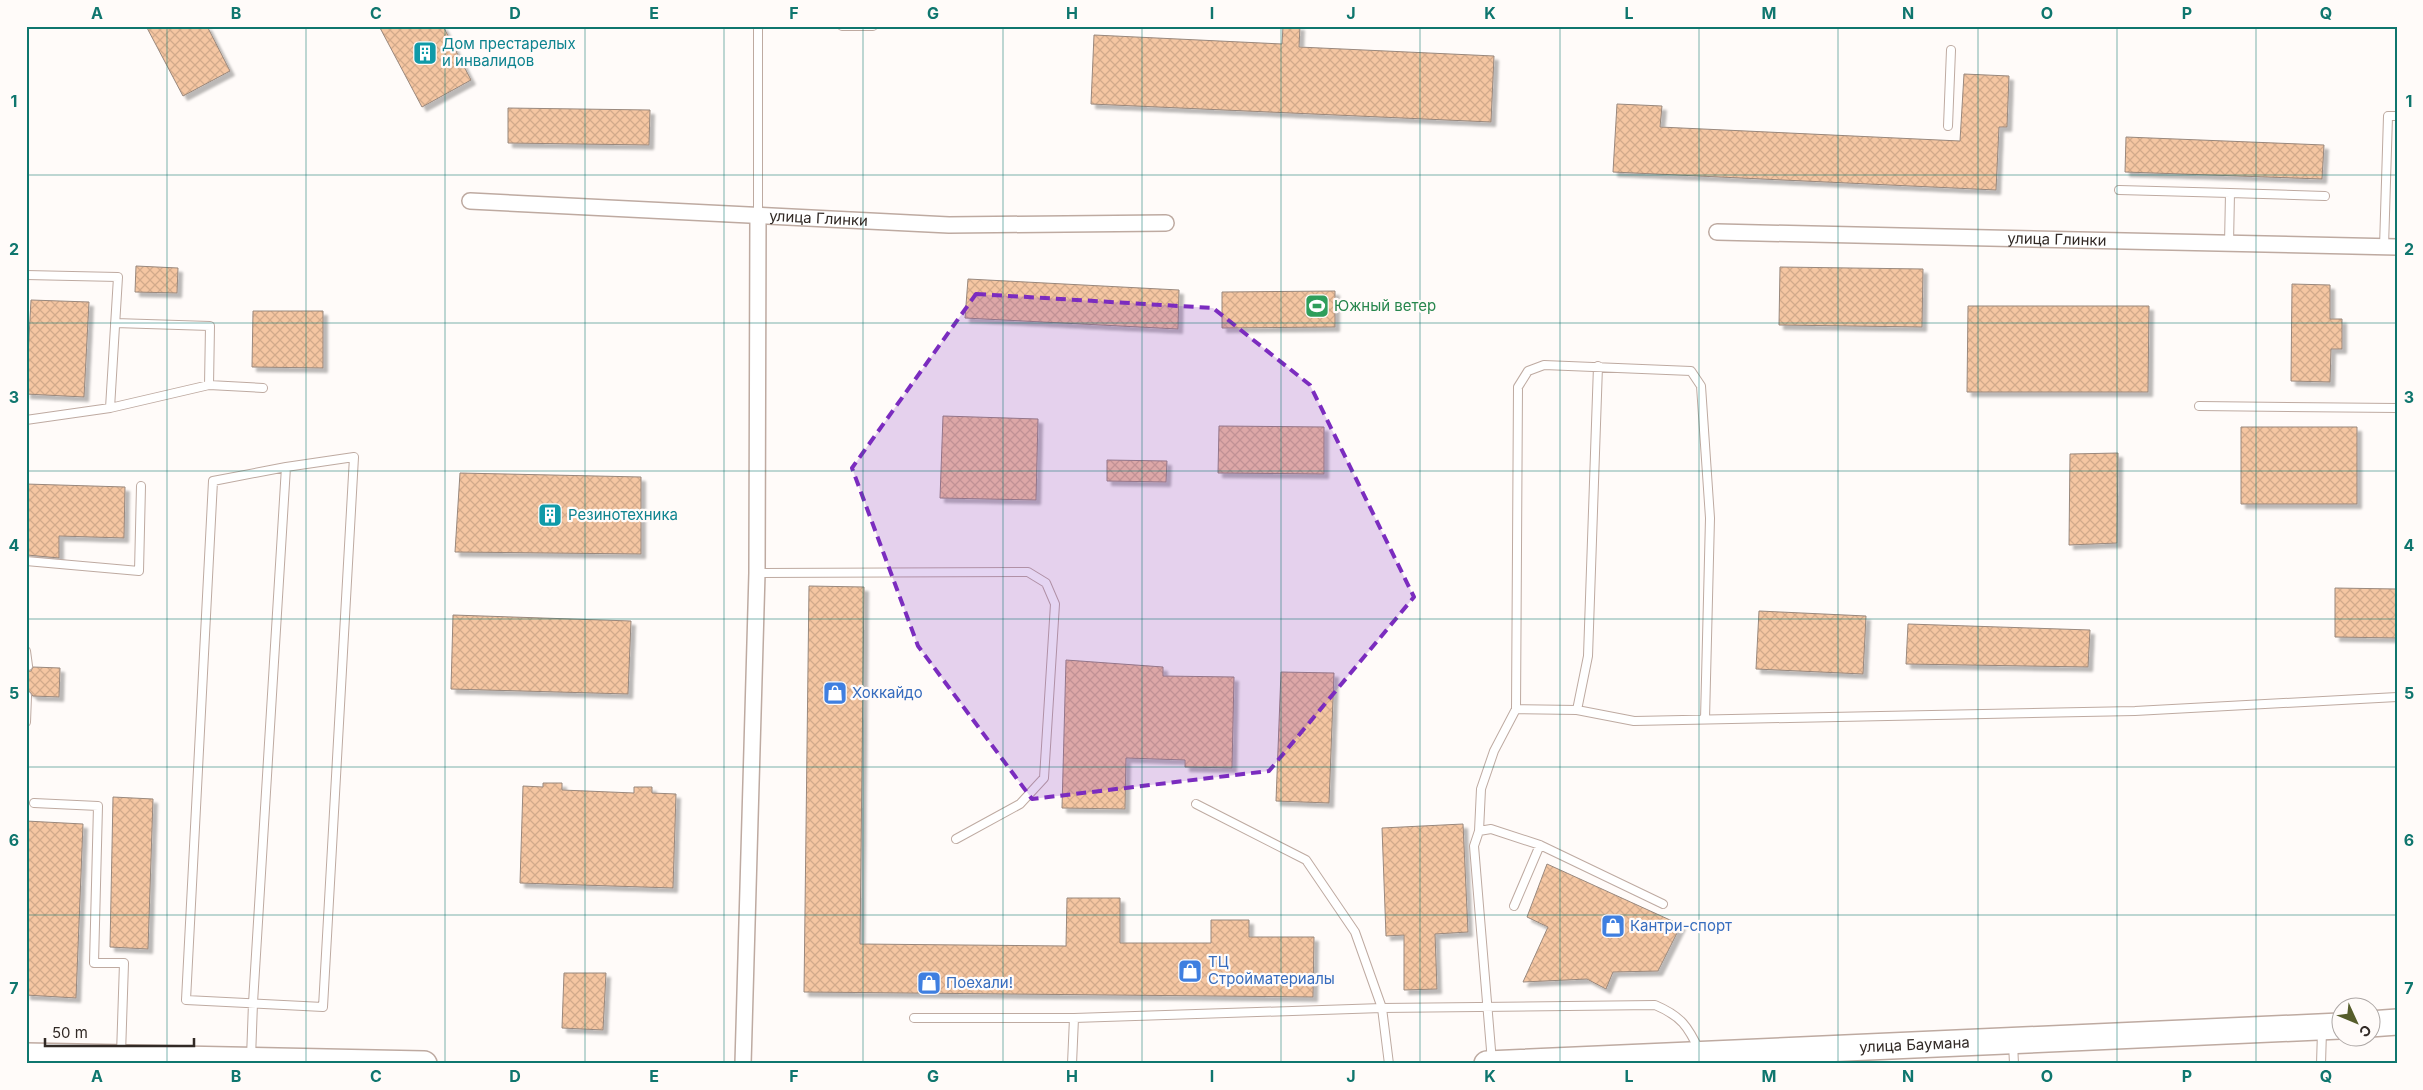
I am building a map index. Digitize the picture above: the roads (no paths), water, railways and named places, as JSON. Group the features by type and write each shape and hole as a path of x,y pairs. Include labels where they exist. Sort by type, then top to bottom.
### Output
{"main road":[{"path":"2380,1023 2397,1022"},
{"name":"улица Баумана","path":"1487,1064 1701,1054 2014,1052 2330,1026"},
{"path":"26,1056 424,1064"}],"street":[{"name":"улица Глинки","path":"470,201 949,224 1166,223"},
{"path":"744,1064 757,573 758,214"},
{"name":"улица Глинки","path":"1717,232 2390,247"}],"lane":[{"path":"758,26 758,214"},
{"path":"842,26 873,26"},
{"path":"1948,126 1950,50"},
{"path":"2390,247 2388,116 2397,116"},
{"path":"2120,190 2325,196"},
{"path":"2229,244 2230,193"},
{"path":"26,275 118,277 110,408"},
{"path":"115,323 210,326 209,384"},
{"path":"1492,1064 1485,1007 1474,846 1479,831 1481,789 1494,751 1516,709 1518,387 1528,371 1544,365 1691,371 1701,386 1710,518 1706,719"},
{"path":"1577,710 1588,656 1598,366"},
{"path":"26,420 110,408 209,384 263,388"},
{"path":"2199,406 2397,408"},
{"path":"354,457 322,1007 186,1000 213,481 286,467 354,457"},
{"path":"251,1060 286,467"},
{"path":"26,561 139,571 141,486"},
{"path":"757,573 1028,572 1046,583 1055,604 1044,778 1020,804 956,839"},
{"path":"26,651 28,666"},
{"path":"26,722 27,696"},
{"path":"1516,709 1577,710 1634,720 2135,711 2397,697"},
{"path":"34,803 98,806 94,963 124,963 121,1058"},
{"path":"1196,804 1306,860 1356,932 1382,1008 1390,1064"},
{"path":"1479,831 1492,829 1540,844 1663,904"},
{"path":"1514,906 1540,844"},
{"path":"914,1018 1074,1018 1382,1008 1655,1005 1675,1014 1680,1019 1690,1030 1701,1054"},
{"path":"1072,1064 1074,1018"},
{"path":"2321,1064 2330,1030"}],"place":[{"name":"Дом престарелых и инвалидов","path":"425,53"},
{"name":"Южный ветер","path":"1317,306"},
{"name":"Резинотехника","path":"550,515"},
{"name":"Хоккайдо","path":"835,693"},
{"name":"Кантри-спорт","path":"1613,926"},
{"name":"ТЦ Стройматериалы","path":"1190,971"},
{"name":"Поехали!","path":"929,983"}]}
